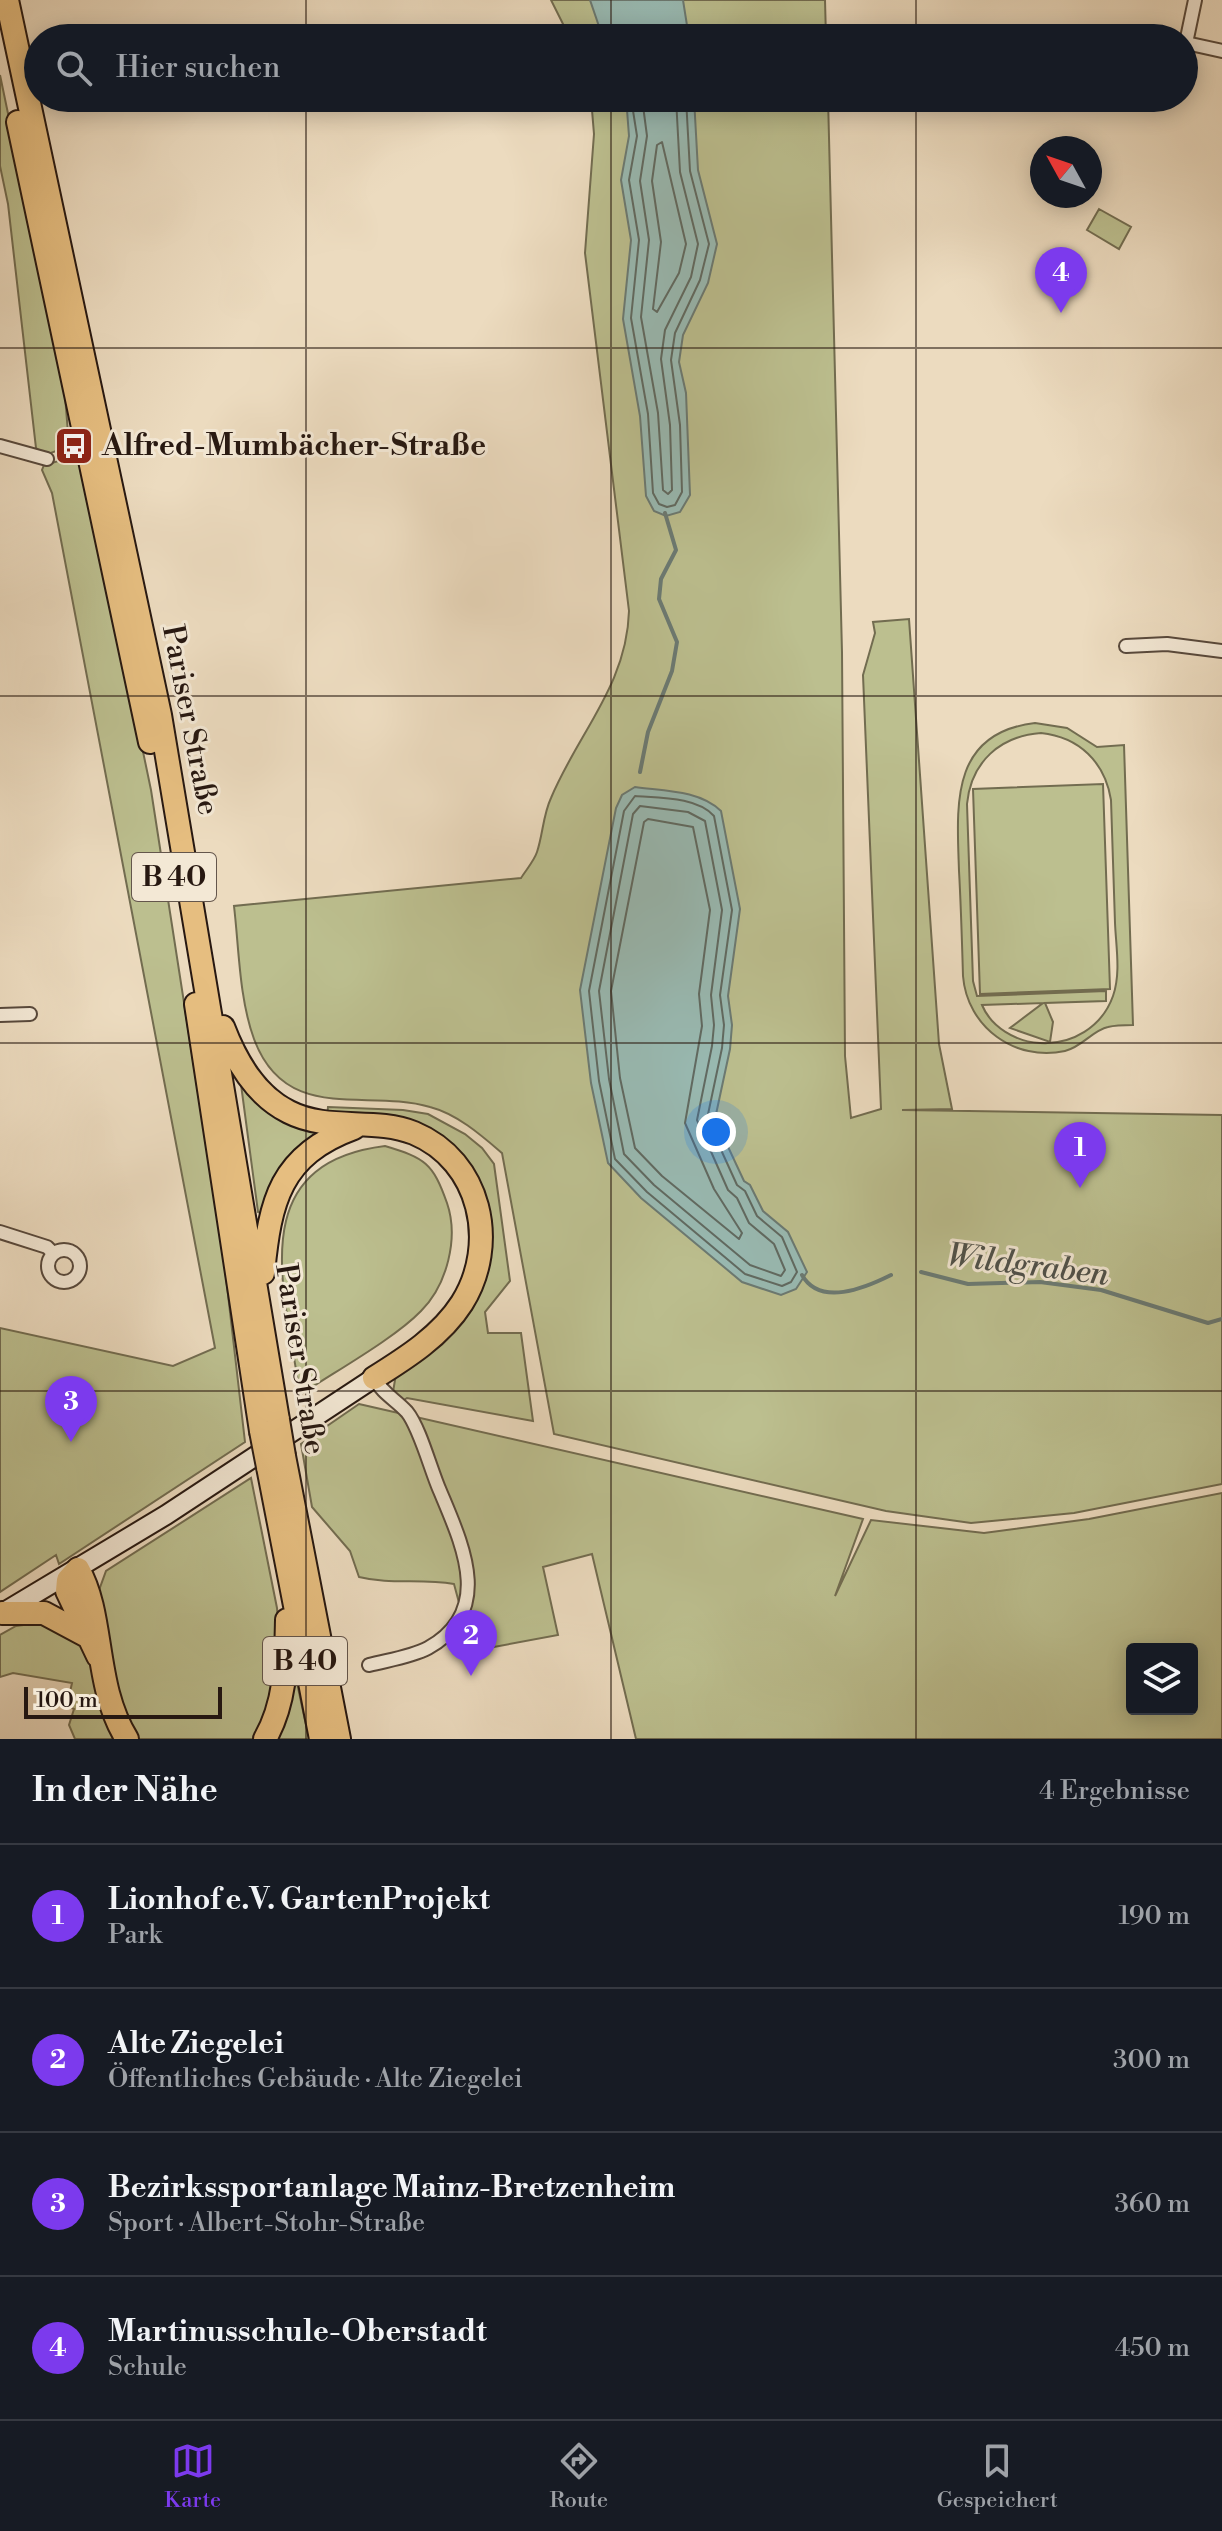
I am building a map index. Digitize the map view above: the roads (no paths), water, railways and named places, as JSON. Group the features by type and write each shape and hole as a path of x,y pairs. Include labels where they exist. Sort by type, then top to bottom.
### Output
{"highway":[{"name":"Pariser Straße","path":"7,0 24,79"},
{"name":"Pariser Straße","path":"0,35 148,733 276,1461 339,1739"},
{"name":"Pariser Straße","path":"31,112 160,715 260,1302 270,1426"},
{"name":"B 40","path":"208,984 234,1052 265,1096 299,1116 359,1127 400,1129 440,1148 469,1182 481,1226 478,1263 462,1303 429,1339 374,1378"},
{"name":"B 40","path":"260,1302 270,1218 282,1185 306,1153 327,1139 359,1127"},
{"name":"Pariser Straße","path":"276,1461 289,1583 321,1739"},
{"path":"78,1569 68,1580 67,1591 93,1646 112,1707 127,1739"},
{"name":"B 40","path":"265,1739 277,1719 282,1699 289,1583"},
{"path":"1,1614 44,1613 93,1646"}],"street":[{"path":"1190,24 1195,0"},
{"path":"1198,46 1222,51"},
{"path":"0,446 47,459"},
{"path":"1126,646 1167,644 1222,651"},
{"path":"0,1015 30,1014"},
{"path":"0,1232 47,1247 53,1253"},
{"path":"1,1614 166,1515 374,1378 386,1397 411,1419 463,1548 469,1588 455,1625 447,1634 426,1649 369,1665"}],"water":[{"path":"590,0 683,0 687,24 598,24"},
{"path":"627,112 695,112 698,170 717,244 708,283 683,335 679,362 686,393 690,495 680,512 666,516 654,511 646,496 640,416 623,319 631,240 621,180 629,136"},
{"path":"635,787 692,795 721,811 740,909 728,996 732,1025 730,1049 715,1119 744,1181 750,1185 763,1211 788,1232 807,1272 796,1289 781,1295 742,1282 641,1198 608,1163 591,1083 580,990 616,808 622,795"}],"waterway":[{"name":"Wildgraben","path":"640,772 648,732 672,671 677,642 659,599 661,579 676,550 665,513"},
{"name":"Wildgraben","path":"921,1272 968,1284 1040,1282 1101,1290 1208,1323 1222,1319"},
{"name":"Wildgraben","path":"802,1275 810,1285 831,1292 856,1289 891,1275"}],"place":[{"name":"Martinusschule-Oberstadt","path":"1061,313"},
{"name":"Alfred-Mumbächer-Straße","path":"74,446"},
{"name":"Lionhof e.V. GartenProjekt","path":"1080,1188"},
{"name":"Bezirkssportanlage Mainz-Bretzenheim","path":"71,1442"},
{"name":"Alte Ziegelei","path":"471,1676"}]}
